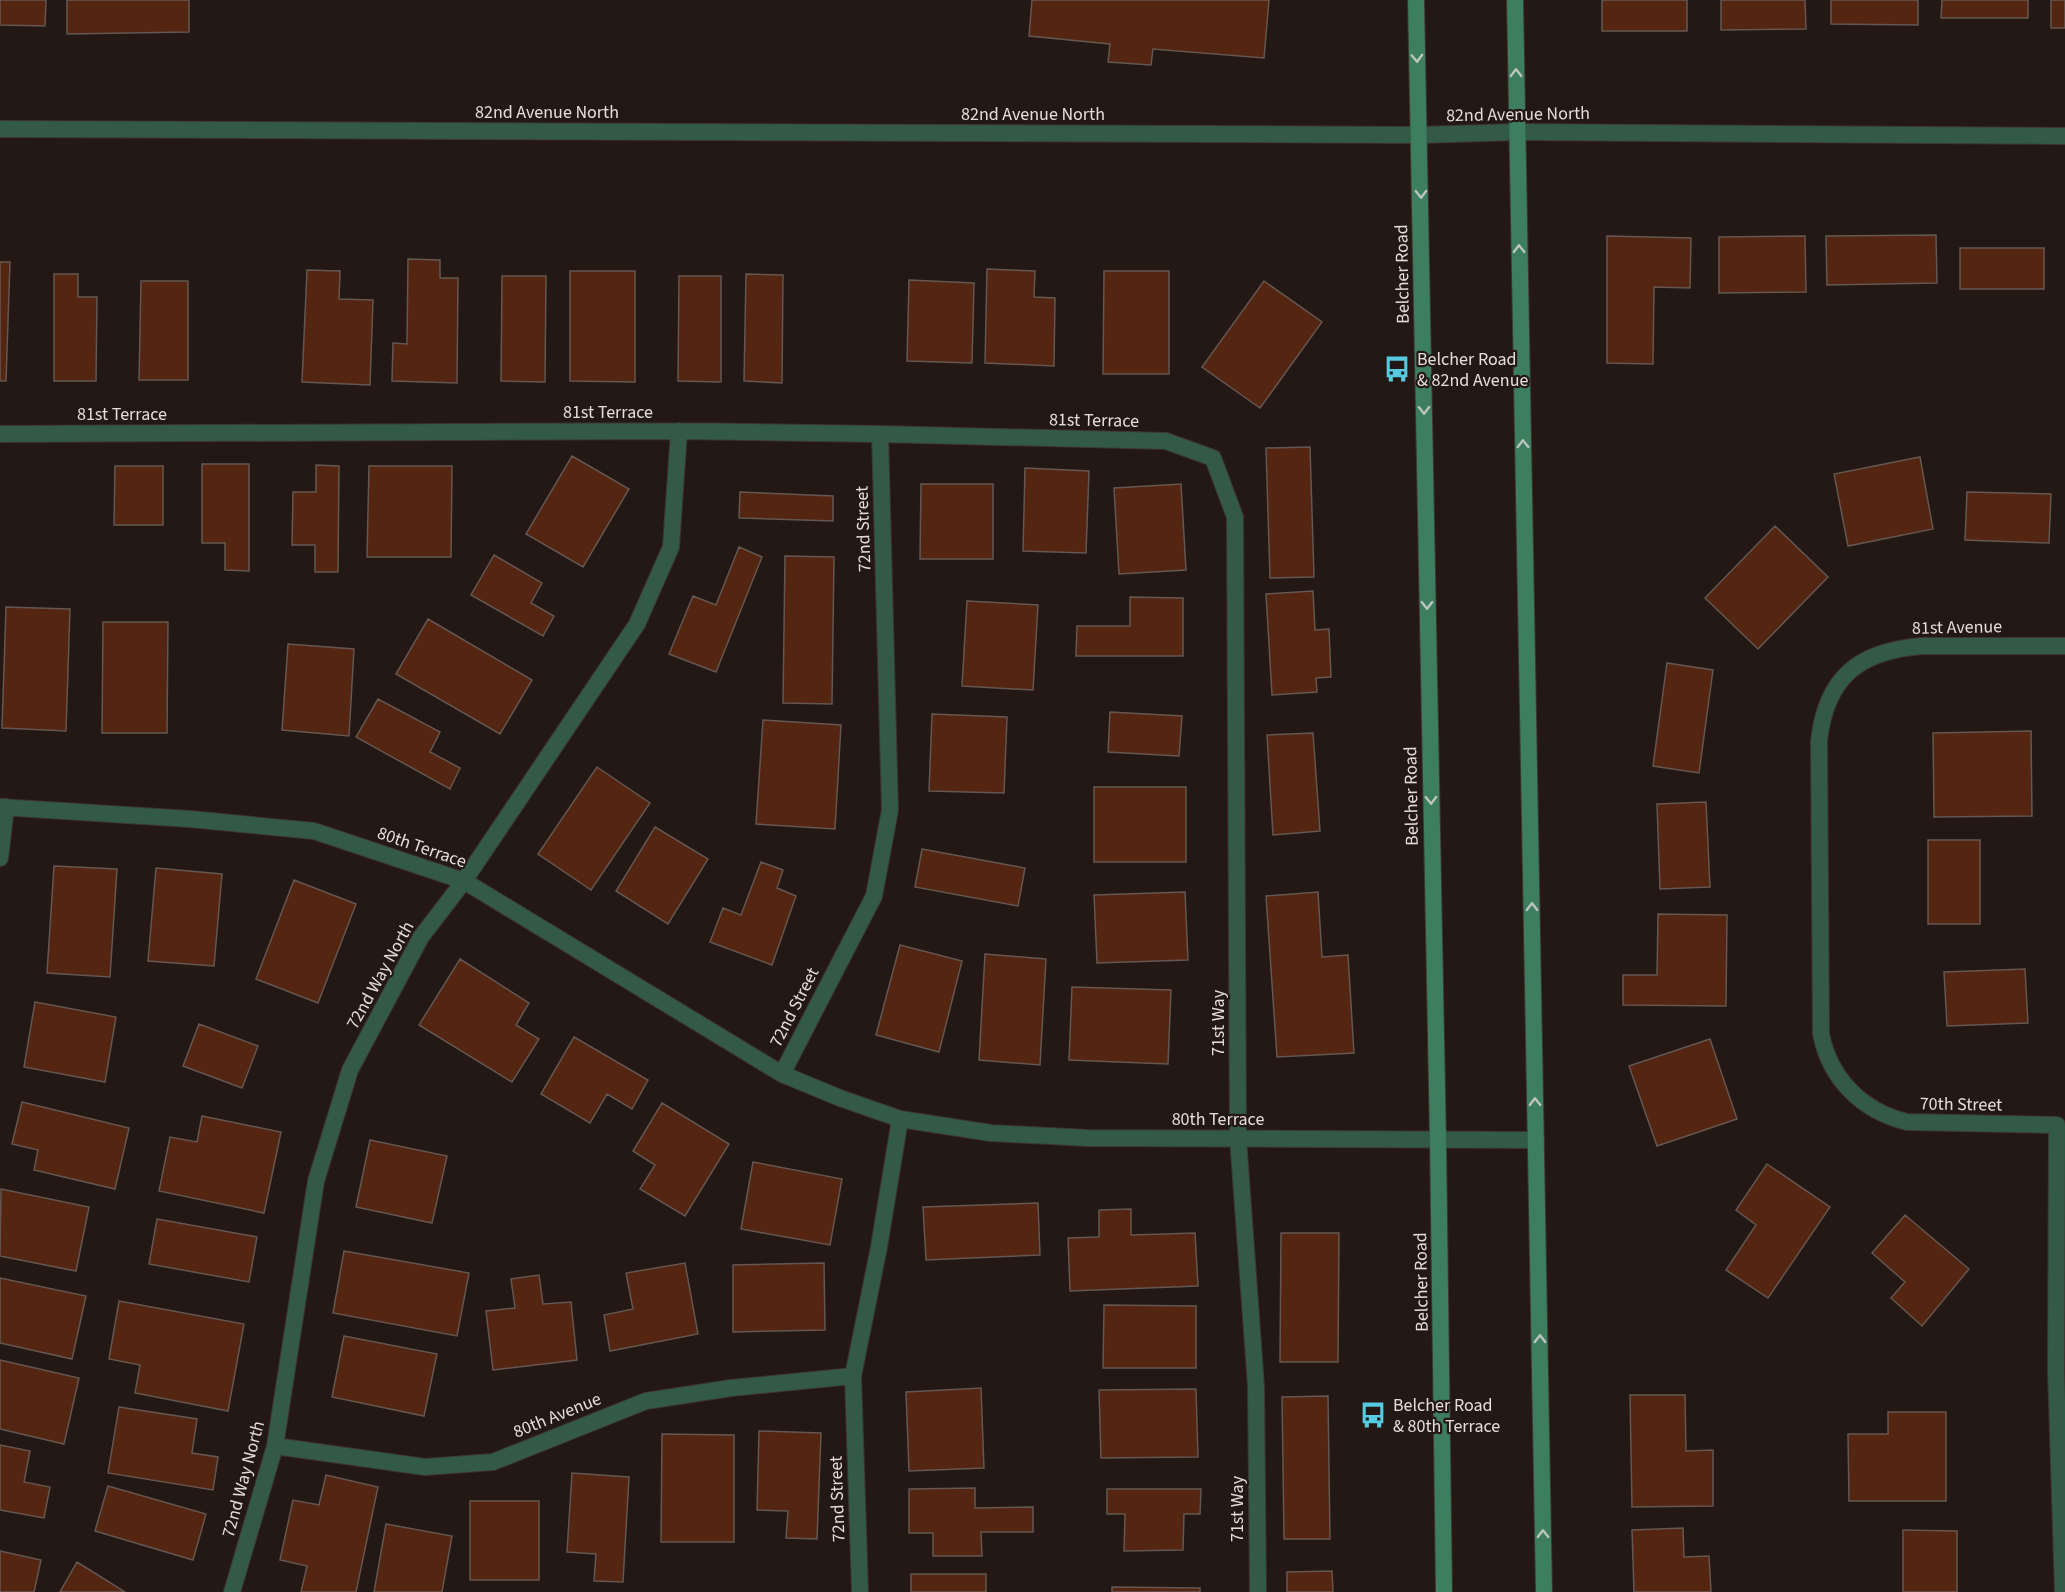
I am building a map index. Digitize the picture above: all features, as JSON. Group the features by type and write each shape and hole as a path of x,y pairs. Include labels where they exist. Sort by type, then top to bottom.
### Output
{"main road":[{"name":"Belcher Road","path":"1416,0 1438,1140 1444,1592"},
{"path":"1515,0 1544,1592"}],"street":[{"name":"82nd Avenue North","path":"0,129 1420,135 1517,132 2065,136"},
{"name":"81st Terrace","path":"0,434 679,431 880,434 1166,441 1213,458"},
{"name":"72nd Way North","path":"232,1592 275,1446 316,1181 350,1070 421,937 464,881 638,624 671,547 679,431"},
{"name":"72nd Street","path":"860,1592 853,1376 879,1247 900,1119 782,1074 874,896 890,810 880,434"},
{"name":"71st Way","path":"1213,458 1235,518 1238,1138 1256,1386 1257,1592"},
{"name":"81st Avenue","path":"1855,667 1872,656 1914,646 2065,646"},
{"name":"70th Street","path":"1855,667 1839,682 1827,700 1818,741 1821,1034 1825,1053 1851,1091 1868,1106 1889,1118 1925,1124 2061,1125 2056,1370 2063,1592"},
{"name":"80th Terrace","path":"3,807 190,819 314,831 464,881 782,1074"},
{"path":"0,858 3,807"},
{"name":"80th Terrace","path":"900,1119 945,1127 1032,1136 1536,1140"},
{"name":"80th Avenue","path":"275,1446 425,1467 493,1462 646,1401 731,1388 853,1376"}],"building":[{"path":"0,0 46,0 45,26 0,25"},
{"path":"67,0 189,0 189,32 67,34"},
{"path":"1032,0 1269,0 1264,58 1153,49 1151,65 1108,62 1110,44 1029,36"},
{"path":"1602,0 1687,0 1687,31 1602,31"},
{"path":"1721,0 1805,0 1806,29 1721,30"},
{"path":"1831,0 1918,0 1918,25 1831,24"},
{"path":"1942,0 2028,0 2028,18 1941,18"},
{"path":"2051,0 2065,0 2065,28 2051,28"},
{"path":"1936,235 1937,283 1827,285 1826,236"},
{"path":"1607,236 1691,238 1690,288 1654,287 1653,364 1607,363"},
{"path":"1805,236 1806,292 1719,293 1719,237"},
{"path":"1960,248 2044,248 2044,289 1960,289"},
{"path":"408,259 440,260 440,278 458,278 457,383 392,381 393,343 407,344"},
{"path":"0,262 10,262 6,381 0,381"},
{"path":"987,269 1035,271 1034,297 1055,298 1054,366 985,363"},
{"path":"307,270 340,271 339,299 373,300 370,385 302,382"},
{"path":"570,271 635,271 635,382 570,381"},
{"path":"1104,271 1169,271 1169,374 1103,374"},
{"path":"54,274 78,274 78,297 97,297 96,381 54,381"},
{"path":"746,274 783,275 782,383 744,381"},
{"path":"502,276 546,276 545,382 501,381"},
{"path":"679,276 721,276 721,382 678,381"},
{"path":"909,280 974,283 972,363 907,361"},
{"path":"141,281 188,281 188,380 139,380"},
{"path":"1264,281 1322,322 1260,408 1202,367"},
{"path":"1310,447 1314,577 1270,578 1266,448"},
{"path":"572,456 629,489 583,567 526,534"},
{"path":"1920,457 1933,529 1848,546 1834,474"},
{"path":"202,464 249,464 249,571 225,570 225,543 202,543"},
{"path":"316,465 339,466 338,572 315,572 315,545 292,545 293,492 316,492"},
{"path":"115,466 163,466 163,525 114,525"},
{"path":"369,466 452,466 451,557 367,557"},
{"path":"1025,468 1089,471 1086,553 1023,551"},
{"path":"921,484 993,484 993,559 920,559"},
{"path":"1181,484 1186,570 1119,574 1114,488"},
{"path":"740,492 833,496 833,521 739,518"},
{"path":"1967,492 2051,494 2049,543 1965,540"},
{"path":"1775,526 1828,577 1758,649 1705,598"},
{"path":"739,547 762,557 716,672 669,654 693,596 716,605"},
{"path":"494,555 542,583 531,603 554,616 543,636 471,595"},
{"path":"785,556 834,557 832,704 783,703"},
{"path":"1313,591 1315,630 1329,629 1331,677 1316,678 1317,692 1272,695 1266,594"},
{"path":"1130,597 1183,598 1183,656 1076,656 1077,626 1130,626"},
{"path":"967,601 1038,605 1033,690 962,686"},
{"path":"6,607 70,609 66,731 2,728"},
{"path":"428,619 532,680 500,734 396,674"},
{"path":"103,622 168,622 167,733 102,733"},
{"path":"288,644 354,649 349,736 282,730"},
{"path":"1667,663 1713,670 1699,773 1653,766"},
{"path":"378,699 440,732 430,752 460,768 450,789 356,737"},
{"path":"1110,712 1182,716 1179,756 1108,752"},
{"path":"932,714 1007,717 1004,793 929,791"},
{"path":"763,720 841,725 835,829 756,824"},
{"path":"2031,731 2032,816 1934,817 1933,733"},
{"path":"1313,733 1320,831 1273,835 1267,735"},
{"path":"597,767 650,803 591,890 538,854"},
{"path":"1094,787 1186,787 1186,862 1094,862"},
{"path":"1706,802 1710,887 1660,889 1657,804"},
{"path":"655,827 708,859 668,924 616,891"},
{"path":"1928,840 1980,840 1980,924 1928,924"},
{"path":"922,849 1025,868 1018,906 915,887"},
{"path":"761,862 783,870 777,888 796,896 772,965 710,942 723,908 741,915"},
{"path":"54,866 117,869 110,977 47,973"},
{"path":"156,868 222,874 214,966 148,961"},
{"path":"294,880 356,904 318,1003 256,979"},
{"path":"1185,892 1188,960 1097,963 1094,895"},
{"path":"1318,892 1322,957 1348,955 1354,1053 1277,1057 1266,896"},
{"path":"1658,914 1727,915 1726,1006 1623,1005 1623,975 1657,975"},
{"path":"900,945 962,961 939,1052 876,1035"},
{"path":"985,954 1046,959 1040,1065 979,1060"},
{"path":"460,959 529,1003 516,1025 539,1039 512,1082 419,1025"},
{"path":"2025,969 2028,1023 1947,1026 1944,972"},
{"path":"1072,987 1171,990 1168,1064 1069,1060"},
{"path":"35,1002 116,1017 105,1082 24,1067"},
{"path":"199,1024 258,1046 242,1088 183,1066"},
{"path":"574,1037 648,1080 632,1109 607,1094 590,1123 541,1094"},
{"path":"1710,1039 1737,1119 1657,1146 1629,1066"},
{"path":"22,1102 129,1128 115,1189 34,1170 38,1150 12,1144"},
{"path":"662,1103 729,1144 685,1216 640,1189 655,1165 633,1151"},
{"path":"202,1116 281,1132 264,1213 159,1191 170,1137 197,1142"},
{"path":"370,1140 447,1156 432,1223 356,1207"},
{"path":"753,1162 842,1179 830,1245 741,1229"},
{"path":"1767,1164 1830,1207 1768,1298 1726,1270 1756,1225 1736,1210"},
{"path":"1,1189 89,1207 76,1271 0,1256"},
{"path":"1038,1203 1040,1255 926,1260 923,1207"},
{"path":"1131,1209 1131,1235 1195,1233 1198,1286 1070,1291 1068,1238 1099,1237 1099,1210"},
{"path":"1905,1215 1969,1269 1922,1326 1891,1298 1905,1282 1872,1253"},
{"path":"157,1219 257,1237 249,1282 149,1264"},
{"path":"1281,1233 1339,1233 1338,1362 1280,1362"},
{"path":"344,1251 469,1273 457,1336 333,1313"},
{"path":"685,1263 698,1334 610,1351 604,1315 633,1309 626,1273"},
{"path":"824,1263 825,1330 733,1332 733,1265"},
{"path":"539,1275 543,1304 571,1302 577,1360 493,1370 486,1311 515,1308 511,1279"},
{"path":"0,1278 86,1296 72,1359 0,1343"},
{"path":"119,1301 244,1324 228,1411 135,1393 140,1365 109,1359"},
{"path":"1104,1305 1196,1306 1196,1368 1103,1368"},
{"path":"344,1336 437,1354 424,1416 332,1397"},
{"path":"0,1360 79,1378 64,1444 0,1429"},
{"path":"981,1388 984,1468 909,1471 906,1392"},
{"path":"1196,1389 1198,1457 1101,1458 1099,1390"},
{"path":"1630,1395 1685,1395 1686,1451 1713,1450 1713,1506 1632,1507"},
{"path":"1328,1396 1330,1539 1284,1539 1282,1397"},
{"path":"119,1407 197,1419 192,1453 218,1457 213,1490 108,1473"},
{"path":"1888,1412 1946,1412 1946,1501 1849,1501 1848,1434 1888,1434"},
{"path":"759,1431 821,1433 817,1539 786,1538 788,1511 757,1510"},
{"path":"662,1434 734,1435 734,1542 661,1542"},
{"path":"0,1445 30,1451 24,1482 50,1487 44,1518 0,1510"},
{"path":"572,1473 629,1477 623,1582 594,1581 596,1554 567,1552"},
{"path":"326,1475 378,1487 356,1592 301,1592 307,1566 280,1560 293,1500 319,1505"},
{"path":"108,1486 206,1514 193,1560 95,1531"},
{"path":"975,1488 975,1508 1033,1507 1033,1532 981,1532 982,1556 933,1556 933,1533 909,1533 909,1489"},
{"path":"1107,1489 1201,1489 1200,1514 1184,1514 1183,1550 1124,1551 1125,1514 1107,1514"},
{"path":"470,1501 539,1501 539,1580 470,1580"},
{"path":"386,1524 452,1536 442,1592 374,1592"},
{"path":"1683,1528 1684,1557 1709,1556 1711,1592 1634,1592 1632,1530"},
{"path":"1903,1530 1957,1531 1957,1592 1903,1592"},
{"path":"0,1551 41,1560 34,1592 0,1592"},
{"path":"77,1562 125,1592 60,1592"},
{"path":"1332,1571 1333,1592 1287,1592 1287,1572"},
{"path":"911,1574 986,1574 986,1592 911,1592"},
{"path":"1112,1587 1200,1588 1200,1592 1112,1592"}],"place":[{"name":"Belcher Road & 82nd Avenue","path":"1397,369"},
{"name":"Belcher Road & 80th Terrace","path":"1373,1415"}]}
